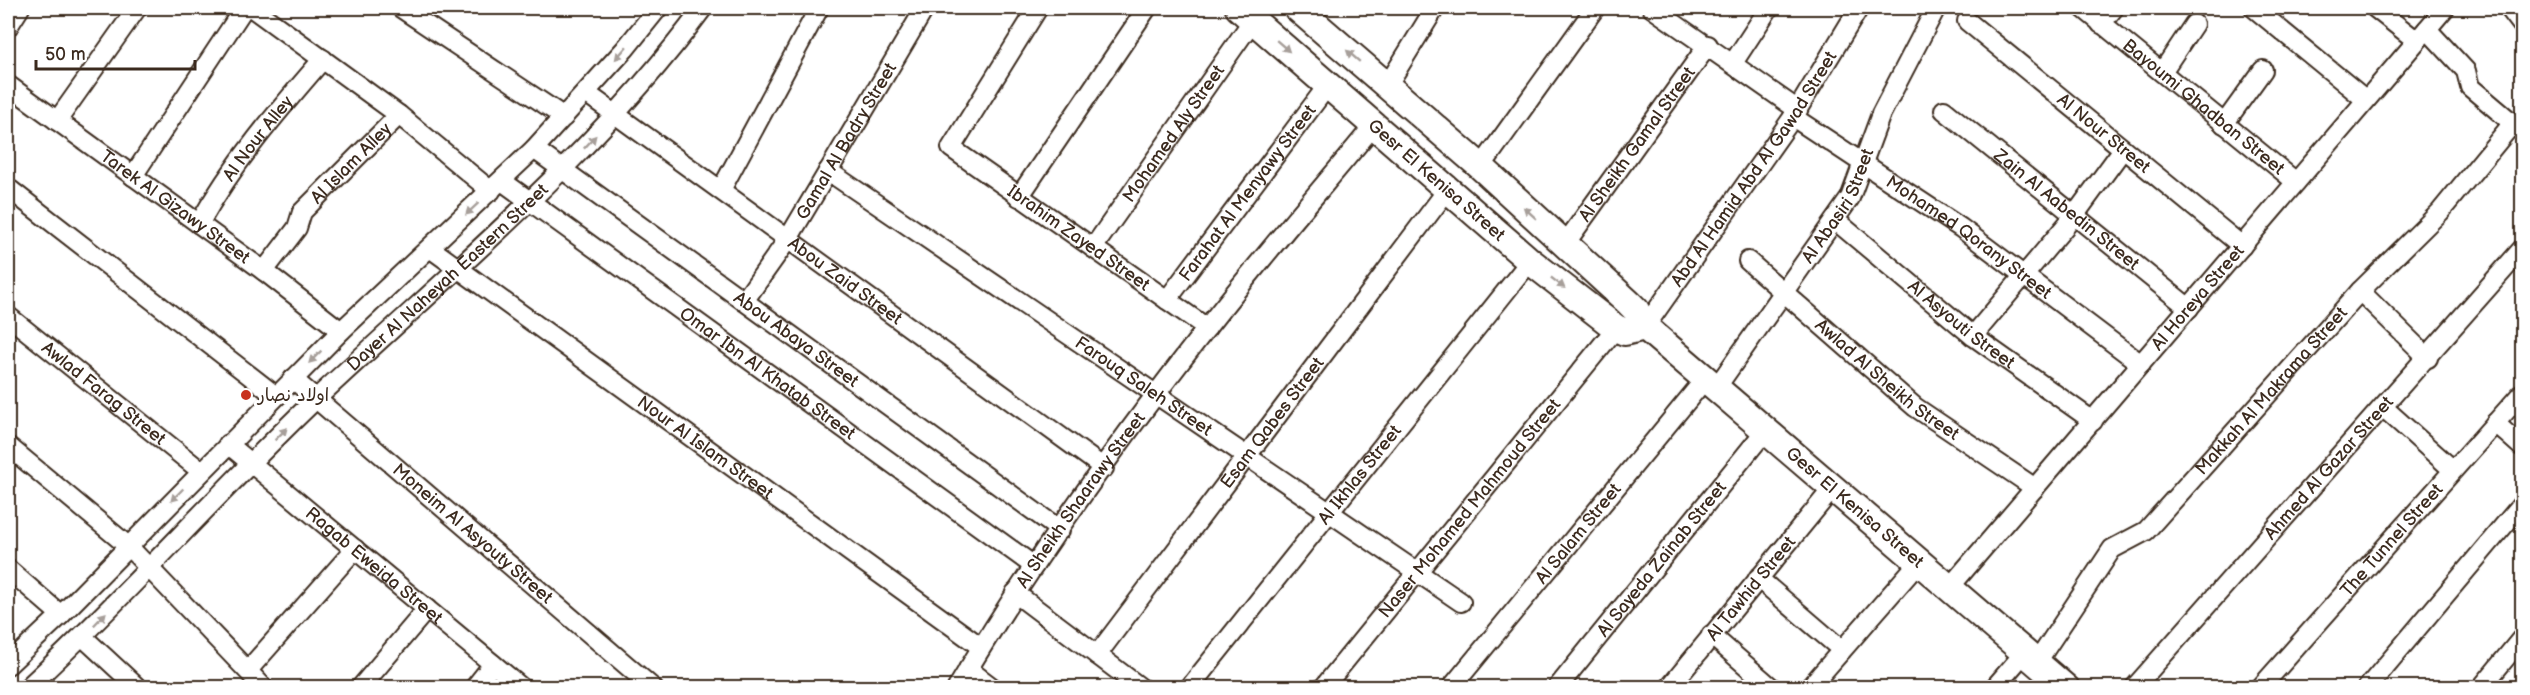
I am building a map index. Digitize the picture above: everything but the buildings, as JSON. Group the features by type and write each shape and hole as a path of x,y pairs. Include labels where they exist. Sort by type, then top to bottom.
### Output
{"main road":[{"name":"Gesr El Kenisa Street","path":"1305,10 1387,86 1481,167 1636,310 1645,327 2066,687"},
{"name":"Gesr El Kenisa Street","path":"1246,14 1530,261 1616,328"},
{"path":"1616,328 1625,332 1645,327"}],"street":[{"path":"8,27 20,8"},
{"path":"57,121 137,8"},
{"path":"133,176 244,8"},
{"name":"Omar Ibn Al Khatab Street","path":"252,8 497,186 531,202 1035,566"},
{"path":"401,8 564,117"},
{"name":"Dayer Al Naheyah Eastern Street","path":"8,665 61,615 341,331 534,149 586,93 658,8"},
{"name":"Dayer Al Naheyah Eastern Street","path":"27,687 83,637 316,398 458,270 564,170 615,115 703,8"},
{"path":"721,190 819,8"},
{"name":"Gamal Al Badry Street","path":"744,301 788,239 925,8"},
{"name":"Ibrahim Zayed Street","path":"1038,8 951,148 1207,328"},
{"path":"1020,197 1147,8"},
{"path":"1387,86 1435,8"},
{"path":"1481,167 1595,8"},
{"name":"Mohamed Qorany Street","path":"1652,8 1733,63 1863,165 1961,228 2141,364"},
{"path":"1733,63 1769,8"},
{"name":"Abd Al Hamid Abd Al Gawad Street","path":"1645,327 1795,113 1859,8"},
{"name":"Al Abasiri Street","path":"1710,384 1784,292 1850,198 1881,114 1936,8"},
{"name":"Bayoumi Ghadban Street","path":"2083,8 2296,182"},
{"path":"2101,24 2115,8"},
{"path":"2254,8 2366,100"},
{"path":"2374,8 2422,35 2466,71 2468,85 2518,127"},
{"name":"Al Horeya Street","path":"1950,587 2445,8"},
{"path":"2509,8 2523,24"},
{"name":"Mohamed Aly Street","path":"1093,248 1246,14"},
{"name":"Al Nour Street","path":"1967,21 2242,246"},
{"path":"2162,72 2194,24"},
{"name":"Al Sheikh Gamal Street","path":"1565,244 1708,45"},
{"name":"Al Nour Alley","path":"199,224 222,182 250,144 323,59"},
{"path":"2224,124 2263,70"},
{"name":"Tarek Al Gizawy Street","path":"8,85 264,271 341,331"},
{"name":"Farahat Al Menyawy Street","path":"1167,300 1328,85"},
{"name":"Abou Zaid Street","path":"586,93 1104,468"},
{"name":"Zain Al Aabedin Street","path":"1944,110 2189,308"},
{"name":"Al Islam Alley","path":"264,271 297,228 302,212 399,115"},
{"name":"Al Sheikh Shaarawy Street","path":"957,687 1015,593 1156,394 1207,328 1374,125"},
{"name":"Makkah Al Makrama Street","path":"1994,687 2031,657 2112,549 2146,531 2360,291 2440,212 2518,127"},
{"name":"Abou Abaya Street","path":"534,149 1060,530"},
{"path":"1973,336 2074,216 2123,149"},
{"name":"Farouq Saleh Street","path":"828,171 1461,602"},
{"path":"8,188 276,396"},
{"name":"Esam Qabes Street","path":"1097,655 1448,189"},
{"name":"Al Asyouti Street","path":"1835,220 1973,336 2092,421"},
{"name":"Nour Al Islam Street","path":"430,248 981,647"},
{"name":"Ahmed Al Gazar Street","path":"2134,687 2523,249"},
{"name":"Al Ikhlas Street","path":"1189,687 1530,261"},
{"name":"Awlad Al Sheikh Street","path":"1748,261 1915,407 2035,488"},
{"path":"2360,291 2428,358"},
{"name":"Awlad Farag Street","path":"8,316 201,471"},
{"name":"Naser Mohamed Mahmoud Street","path":"1323,687 1616,328"},
{"name":"Moneim Al Asyouty Street","path":"293,379 652,687"},
{"name":"Al Salam Street","path":"1451,687 1710,384"},
{"name":"The Tunnel Street","path":"2260,687 2523,393"},
{"path":"2384,408 2453,470"},
{"path":"2495,423 2523,447"},
{"name":"Al Sayeda Zainab Street","path":"1557,687 1766,431"},
{"name":"Ragab Eweida Street","path":"228,444 522,687"},
{"path":"8,446 128,546 264,687"},
{"name":"Al Tawhid Street","path":"1669,687 1833,488"},
{"path":"2367,687 2523,504"},
{"path":"249,669 355,549"},
{"path":"1809,687 1920,561"},
{"path":"8,569 61,615"},
{"path":"1758,578 1842,650"},
{"path":"1015,593 1140,687"},
{"path":"360,687 427,609"},
{"path":"1711,635 1772,687"},
{"path":"83,637 138,687"},
{"path":"2481,687 2523,638"},
{"path":"474,687 494,664"},
{"path":"968,669 993,687"}],"place":[{"name":"اولاد نصار","path":"246,395"}]}
